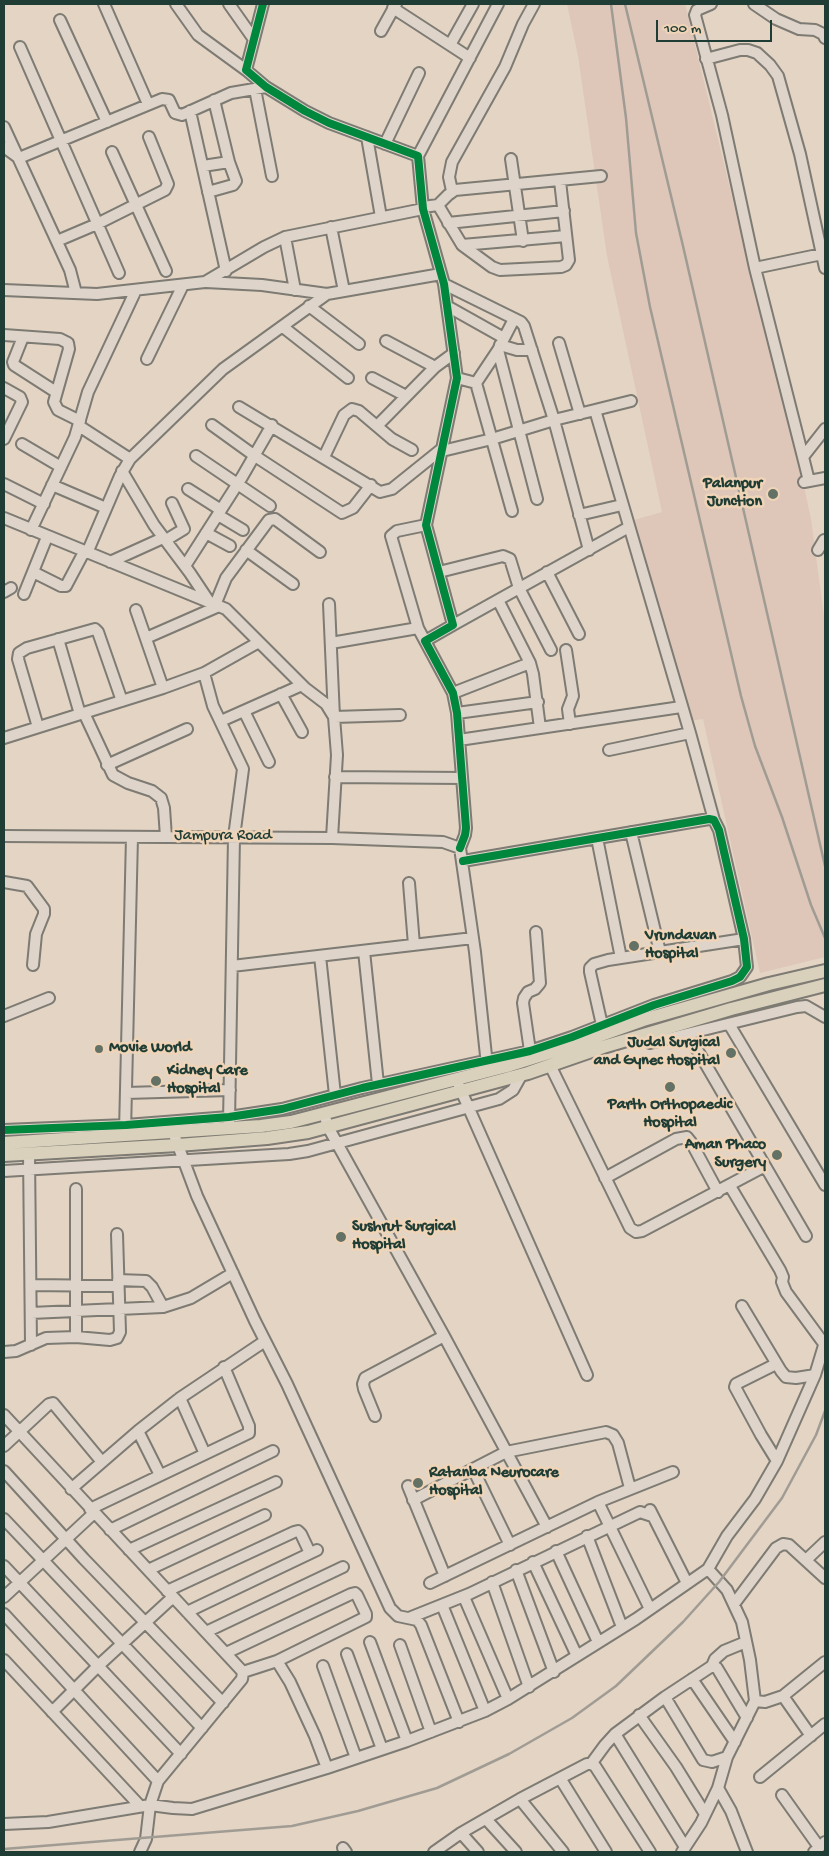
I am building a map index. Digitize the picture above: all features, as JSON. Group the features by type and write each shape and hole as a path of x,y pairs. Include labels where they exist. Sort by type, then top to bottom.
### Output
{"main road":[{"path":"4,1155 178,1145 267,1138 308,1132 458,1085 488,1071 562,1049 643,1020 769,984 825,971"},
{"path":"488,1071 522,1074 550,1065 602,1035 731,1009 825,985"},
{"path":"4,1143 125,1130 173,1132 229,1123 291,1122 458,1085"}],"street":[{"path":"104,4 148,104"},
{"path":"176,4 198,35 246,70 260,88 329,123 418,156"},
{"path":"229,4 253,38"},
{"path":"246,70 263,4"},
{"path":"450,45 473,4"},
{"path":"453,625 426,525 457,378 442,279 423,208 418,156 498,4"},
{"path":"452,191 449,176 452,162 505,67 523,24 534,4"},
{"path":"711,4 697,10 695,15 722,115 755,268 803,457 807,482 825,478"},
{"path":"754,4 776,19 799,29 815,30 823,34 825,38"},
{"path":"381,31 394,6 470,58"},
{"path":"60,20 107,122"},
{"path":"20,47 119,273"},
{"path":"706,59 740,50 748,50 757,53 764,59 778,76 800,154 825,268"},
{"path":"385,144 419,73"},
{"path":"19,158 162,99 171,102 177,115 182,116 231,93 260,88"},
{"path":"260,88 272,176"},
{"path":"208,192 236,181 229,162 214,100"},
{"path":"190,111 226,271"},
{"path":"4,127 73,276 76,293"},
{"path":"57,241 97,224 166,190 168,187 149,137"},
{"path":"367,137 381,217"},
{"path":"4,147 19,158"},
{"path":"112,152 166,271"},
{"path":"511,159 523,241"},
{"path":"203,166 229,162"},
{"path":"205,282 226,271 264,246 285,237 438,204 452,191 560,182 601,176"},
{"path":"438,204 459,243 492,267 500,270 561,268 569,260 560,182"},
{"path":"448,223 564,211"},
{"path":"331,227 344,290"},
{"path":"462,245 566,236"},
{"path":"285,237 295,290"},
{"path":"755,268 822,254"},
{"path":"4,290 97,294 205,282 262,285 327,294 344,290 442,279 524,326 554,420 589,550"},
{"path":"147,358 183,285"},
{"path":"31,530 80,423 88,392 136,290"},
{"path":"32,572 61,586 66,586 85,552 122,471 130,459 223,369 327,294"},
{"path":"309,306 359,344"},
{"path":"447,306 501,344 517,350 532,350"},
{"path":"512,511 476,383 501,344 514,319"},
{"path":"283,326 348,378"},
{"path":"4,335 60,339 68,343 69,349 54,402 56,407 130,459"},
{"path":"23,337 13,362 14,365 56,392"},
{"path":"386,341 435,367"},
{"path":"559,343 580,414"},
{"path":"501,344 519,431 537,499"},
{"path":"377,426 435,367 454,353"},
{"path":"372,378 406,396"},
{"path":"457,378 476,383"},
{"path":"4,388 20,398 22,402 4,439"},
{"path":"240,407 380,492 392,489 442,450 492,439 554,420 631,401"},
{"path":"324,457 344,415 347,411 355,409 401,445 412,450"},
{"path":"4,1130 125,1130 229,1123 378,1084 488,1071 530,1051 572,1037 602,1035 654,1005 740,978 748,967 744,939 719,830 714,820 595,410"},
{"path":"212,425 255,456 342,513 353,508 371,486"},
{"path":"185,566 238,484 272,425"},
{"path":"803,457 825,429"},
{"path":"22,444 61,467"},
{"path":"196,456 270,506"},
{"path":"122,471 148,517 215,605"},
{"path":"4,484 44,504"},
{"path":"52,485 106,508"},
{"path":"188,489 243,530"},
{"path":"110,562 164,539 184,528 172,503"},
{"path":"580,515 622,505"},
{"path":"146,638 215,605 226,578 266,522 272,519 320,552"},
{"path":"5,522 31,530 226,609 302,685 326,704 334,717"},
{"path":"426,525 397,531 391,536 418,628 453,693 457,713 466,828 466,835 460,848 473,938 488,1071"},
{"path":"425,641 629,527"},
{"path":"206,532 230,546"},
{"path":"24,594 47,537"},
{"path":"246,550 293,584"},
{"path":"439,572 503,556 510,559 519,588 551,650"},
{"path":"548,572 579,634"},
{"path":"498,600 530,663 538,702 540,728"},
{"path":"329,604 337,755 332,838"},
{"path":"136,610 163,688"},
{"path":"331,643 418,628"},
{"path":"38,727 18,656 28,648 93,629 97,630 122,701"},
{"path":"58,639 82,713 107,765 113,775 152,791 160,798 164,808 166,837"},
{"path":"4,738 163,688 204,673 259,642"},
{"path":"566,650 574,696 568,708 570,724"},
{"path":"453,693 530,663"},
{"path":"204,673 213,706 243,769 234,838 229,1123"},
{"path":"221,721 302,685"},
{"path":"281,694 302,732"},
{"path":"457,713 538,702"},
{"path":"459,740 681,706"},
{"path":"244,710 269,762"},
{"path":"334,717 400,715"},
{"path":"107,765 187,729"},
{"path":"608,750 690,733"},
{"path":"335,777 462,778"},
{"path":"462,861 709,819 714,820"},
{"path":"631,832 660,952"},
{"name":"Jampura Road","path":"4,836 332,838 443,842 460,848"},
{"path":"125,1130 132,837"},
{"path":"597,838 621,958"},
{"path":"4,882 26,886 44,909 44,914 36,934 33,965"},
{"path":"408,884 414,945"},
{"path":"530,1051 524,998 540,982 536,932"},
{"path":"232,966 473,938"},
{"path":"602,1035 590,972 590,968 594,964 744,939"},
{"path":"364,951 378,1084"},
{"path":"320,956 335,1095"},
{"path":"4,1016 49,998"},
{"path":"650,1043 797,1007 806,1006 825,1017"},
{"path":"729,1024 825,1184"},
{"path":"688,1034 806,1236"},
{"path":"550,1065 630,1228 636,1232 642,1231 730,1186 765,1166"},
{"path":"4,1171 289,1154 337,1143 499,1098 513,1090 522,1074"},
{"path":"458,1085 587,1375"},
{"path":"126,1093 230,1090"},
{"path":"324,1114 328,1127 547,1527"},
{"path":"173,1132 197,1196 287,1384 390,1608 398,1616 417,1620 422,1625 459,1722"},
{"path":"248,1156 267,1138"},
{"path":"605,1178 676,1139 686,1138 691,1142 718,1192"},
{"path":"29,1154 31,1345"},
{"path":"4,1824 48,1822 145,1806 192,1808 327,1768 407,1741 459,1722 508,1699 554,1672 708,1569 727,1536 755,1498 777,1462 815,1375 825,1344 786,1292 780,1270 730,1186"},
{"path":"76,1189 76,1336"},
{"path":"4,1352 16,1351 46,1338 76,1336 110,1340 117,1338 120,1332 117,1234"},
{"path":"32,1313 163,1307 191,1298 233,1273"},
{"path":"31,1285 77,1286 146,1281 152,1287 163,1307"},
{"path":"742,1306 776,1364 786,1377 796,1378 815,1375"},
{"path":"375,1416 364,1389 365,1378 444,1336"},
{"path":"71,1489 138,1431 180,1398 265,1340"},
{"path":"776,1364 736,1384 735,1387 760,1435 777,1462"},
{"path":"4,1597 66,1539 92,1511 160,1475 250,1432 224,1367"},
{"path":"180,1398 206,1454"},
{"path":"4,1446 18,1431 49,1404 53,1403 102,1462"},
{"path":"4,1416 243,1672 242,1679 158,1781 145,1806 146,1839 140,1852"},
{"path":"138,1431 160,1475"},
{"path":"413,1500 506,1452 606,1432 610,1432 618,1443 630,1488"},
{"path":"110,1530 273,1451"},
{"path":"473,1469 510,1545"},
{"path":"4,1471 145,1623 223,1703"},
{"path":"430,1583 598,1502 673,1472"},
{"path":"129,1550 276,1482"},
{"path":"408,1486 444,1576"},
{"path":"598,1502 650,1609"},
{"path":"408,1618 464,1596 640,1512 651,1513 686,1583"},
{"path":"148,1570 265,1515"},
{"path":"4,1519 121,1645 202,1728"},
{"path":"52,1712 145,1623 170,1594 294,1532 298,1531 301,1534 314,1552 187,1612"},
{"path":"587,1536 622,1627"},
{"path":"806,1560 825,1542"},
{"path":"734,1604 779,1546 789,1545 825,1578"},
{"path":"556,1551 598,1642"},
{"path":"533,1562 577,1656"},
{"path":"4,1566 181,1754"},
{"path":"206,1632 343,1567"},
{"path":"615,1734 684,1850 706,1814 718,1788 728,1758 755,1701 750,1660 742,1622 727,1590 708,1569"},
{"path":"516,1570 554,1672"},
{"path":"492,1582 528,1687"},
{"path":"226,1653 351,1594 356,1594 366,1616 277,1661 243,1672"},
{"path":"464,1596 508,1699"},
{"path":"442,1605 485,1711"},
{"path":"4,1614 158,1781"},
{"path":"370,1642 407,1741"},
{"path":"592,1764 615,1734 639,1715 712,1666 715,1659 724,1651 746,1642"},
{"path":"400,1645 431,1732"},
{"path":"347,1654 382,1750"},
{"path":"4,1660 52,1712 145,1806"},
{"path":"277,1661 290,1682 307,1718 327,1768"},
{"path":"755,1701 765,1702 783,1696 825,1662"},
{"path":"323,1666 356,1758"},
{"path":"712,1666 717,1668 748,1718"},
{"path":"692,1679 735,1742"},
{"path":"783,1696 811,1736"},
{"path":"665,1697 703,1760 712,1762 728,1758"},
{"path":"639,1715 706,1814"},
{"path":"760,1777 825,1724"},
{"path":"437,1852 461,1833 486,1818 587,1764 592,1764 650,1852"},
{"path":"560,1778 606,1852"},
{"path":"718,1788 731,1811 747,1852"},
{"path":"782,1795 819,1847"},
{"path":"520,1799 564,1852"},
{"path":"486,1818 516,1852"},
{"path":"461,1833 478,1852"}],"shaded area":[{"path":"567,4 685,4 793,436 811,519 825,624 825,957 760,973 703,719 688,721 634,520 662,512 607,256 578,56"}],"railway":[{"path":"611,4 626,118 636,233 650,307 741,696 755,746 782,817 811,905 825,938"},
{"path":"625,4 683,246 825,866"},
{"path":"4,1849 292,1826 358,1811 437,1788 509,1754 572,1718 616,1686 683,1622 719,1582 782,1498 816,1435 825,1411"}],"cycle path":[{"path":"263,4 246,70 266,87 305,111 329,123 418,156 423,209 444,284 457,378 426,525 453,625 425,641 453,693 457,713 466,828 460,848"},
{"path":"4,1130 126,1125 229,1117 282,1109 362,1088 530,1051 654,1005 732,981 740,977 747,967 744,939 719,830 714,820 709,819 463,861"}],"place":[{"name":"Palanpur Junction","path":"773,494"},
{"name":"Vrundavan Hospital","path":"634,946"},
{"name":"Movie World","path":"99,1049"},
{"name":"Judal Surgical and Gynec Hospital","path":"731,1053"},
{"name":"Kidney Care Hospital","path":"156,1081"},
{"name":"Parth Orthopaedic Hospital","path":"670,1087"},
{"name":"Aman Phaco Surgery","path":"777,1155"},
{"name":"Sushrut Surgical Hospital","path":"341,1237"},
{"name":"Ratanba Neurocare Hospital","path":"418,1483"}]}
